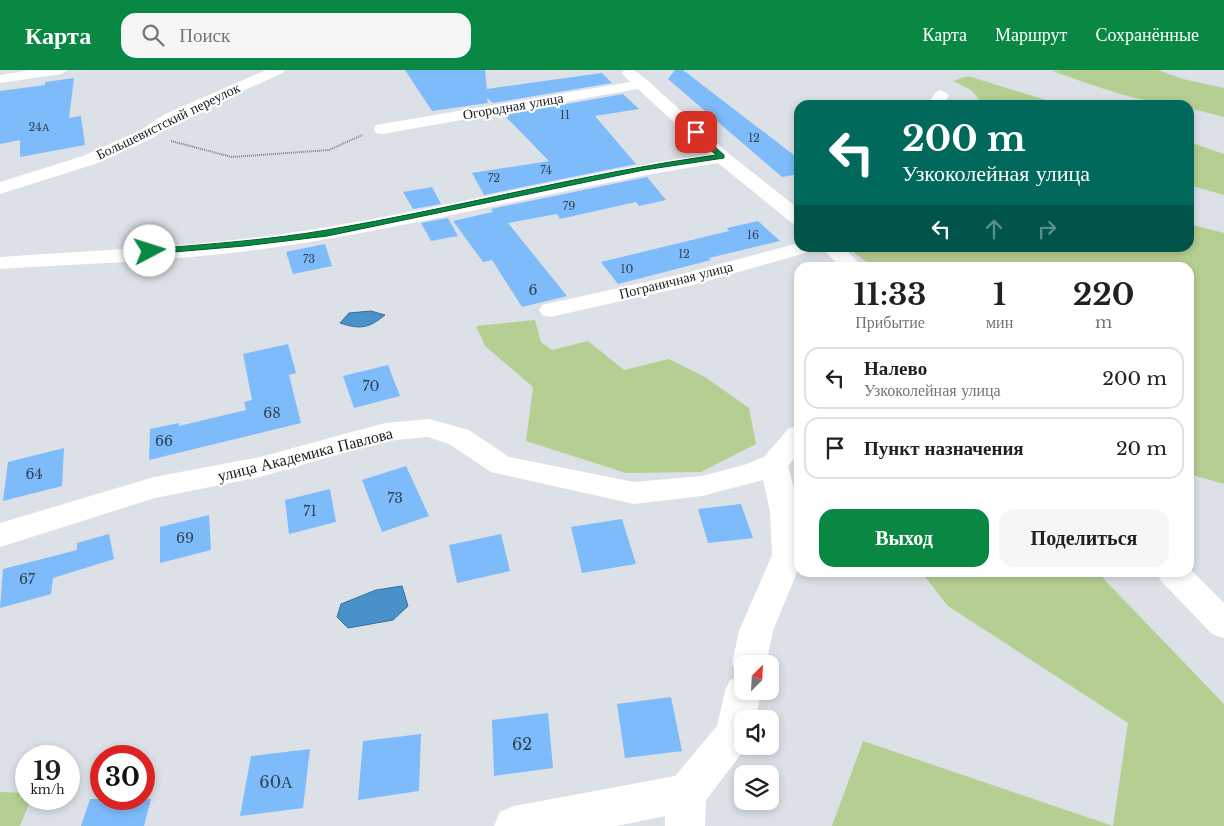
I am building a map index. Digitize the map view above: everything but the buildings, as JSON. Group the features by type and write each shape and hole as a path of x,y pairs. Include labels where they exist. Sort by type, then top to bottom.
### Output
{"street":[{"path":"0,79 61,70"},
{"name":"Большевистский переулок","path":"0,188 89,160 146,134 169,118 278,70"},
{"path":"626,70 722,157 794,215"},
{"name":"Огородная улица","path":"382,129 643,84"},
{"path":"0,264 244,244 327,233 644,168 722,157"},
{"name":"Пограничная улица","path":"550,310 685,280 794,250"},
{"path":"836,252 847,262"},
{"name":"улица Академика Павлова","path":"0,535 154,488 260,467 385,432 429,428 459,437 501,465 634,493 702,486 751,474 774,464 794,441"},
{"path":"751,655 756,631 788,555 785,512 774,464"},
{"path":"1177,577 1224,624"},
{"path":"514,826 686,810 734,734 741,700"}],"path":[{"path":"146,134 232,157 329,150 357,137 382,129"}],"green space":[{"path":"1158,70 1183,79 1224,88 1224,117 1194,109 1194,100 1146,100 1119,94 1052,71"},
{"path":"968,76 1046,100 980,100 971,90 953,81"},
{"path":"1194,144 1224,154 1224,195 1194,186"},
{"path":"1194,225 1224,233 1224,484 1194,475 1194,262 866,262 853,252 1194,252"},
{"path":"535,320 541,342 552,350 588,341 624,370 669,359 705,377 749,408 756,444 701,472 626,473 526,441 533,387 485,346 476,326"},
{"path":"925,577 1102,577 1224,704 1224,826 1113,826 1128,723 948,606"},
{"path":"863,741 1113,826 832,826"},
{"path":"0,792 15,793 15,810 27,810 20,826 0,826"}],"water":[{"path":"371,311 385,315 374,323 359,327 340,323 349,313"},
{"path":"402,586 408,606 393,620 348,628 337,617 341,604 376,590"}],"route":[{"path":"150,251 244,244 327,233 644,168 722,157 696,132"}]}
